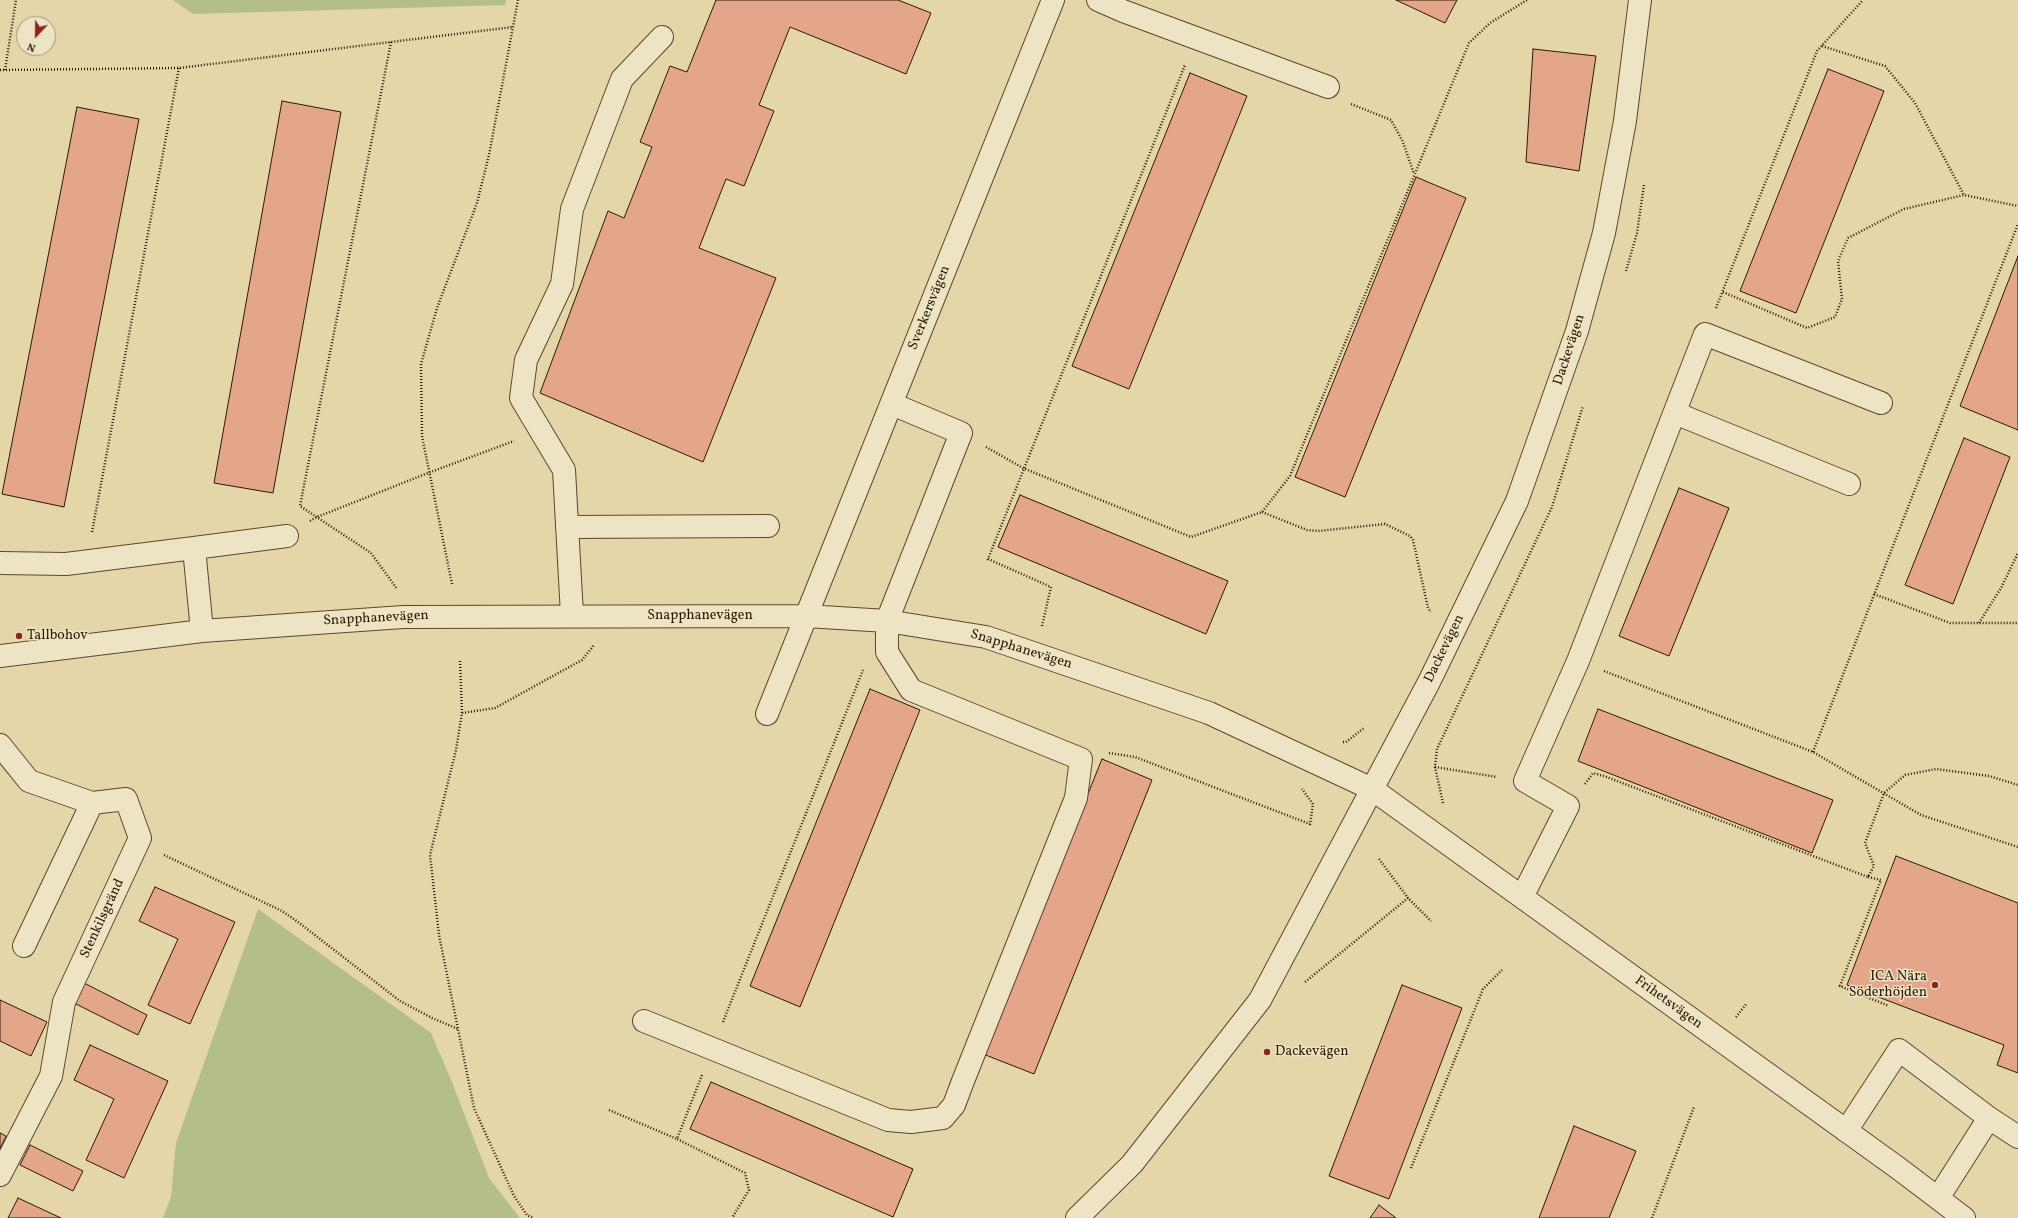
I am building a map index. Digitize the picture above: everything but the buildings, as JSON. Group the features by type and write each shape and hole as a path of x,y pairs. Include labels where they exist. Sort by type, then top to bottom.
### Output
{"street":[{"name":"Sverkersvägen","path":"767,714 1053,0"},
{"path":"1098,0 1123,11 1328,87"},
{"name":"Dackevägen","path":"1077,1218 1132,1164 1260,1000 1429,682 1517,501 1577,331 1606,226 1625,121 1640,0"},
{"path":"572,615 564,470 521,398 526,360 562,284 572,209 622,79 662,37"},
{"path":"1522,897 1568,806 1525,782 1578,660 1706,334 1881,403"},
{"path":"644,1021 888,1120 911,1122 942,1118 954,1105 1076,798 1081,759 911,690 887,652 887,621 961,433 892,404"},
{"path":"1675,413 1850,484"},
{"path":"567,527 768,526"},
{"path":"0,563 66,564 287,536"},
{"path":"194,548 202,631"},
{"name":"Snapphanevägen","path":"0,656 202,631 403,616 806,616 887,621 986,637 1036,653 1209,713 1372,789"},
{"path":"0,745 29,781 92,803 126,799 140,838 138,843"},
{"name":"Frihetsvägen","path":"1372,789 1846,1131 1964,1218"},
{"path":"24,946 92,803"},
{"name":"Stenkilsgränd","path":"0,1174 51,1076 64,1002 138,843"},
{"path":"1846,1131 1899,1050 1989,1118 2018,1137"},
{"path":"1938,1198 1989,1118"}],"path":[{"path":"5,70 16,0"},
{"path":"452,584 428,473 422,436 421,364 437,308 477,203 489,155 518,0"},
{"path":"961,433 1023,468 1191,537 1262,512 1290,476 1469,43 1490,23 1527,0"},
{"path":"1706,334 1817,51 1863,0"},
{"path":"0,70 179,68 513,27"},
{"path":"391,42 300,506 371,552 396,586 403,616"},
{"path":"1822,46 1885,66 1915,103 1964,195"},
{"path":"1036,653 1051,586 988,559 1185,64"},
{"path":"95,560 92,536 179,68"},
{"path":"1723,292 1807,328 1835,316 1842,300 1838,261 1848,238 1904,209 1964,195 2018,206"},
{"path":"1813,752 2018,224"},
{"path":"287,536 317,517 540,431"},
{"path":"1262,512 1307,530 1318,532 1384,524 1410,536 1413,540 1428,608 1434,618"},
{"path":"1979,624 2001,588 2018,554"},
{"path":"1874,594 1950,623 2018,623"},
{"path":"462,713 495,708 582,660 595,643 598,615"},
{"path":"1578,660 1813,752 1921,815 2018,847"},
{"path":"460,661 462,713 456,750 430,855 439,935 474,1108 514,1196 527,1215 534,1218"},
{"path":"677,1140 865,665"},
{"path":"1340,742 1346,742 1364,728"},
{"path":"1438,749 1435,767 1444,808"},
{"path":"1106,753 1135,757 1310,824 1313,804 1299,785"},
{"path":"1435,767 1525,782"},
{"path":"1868,877 1874,866 1865,843 1884,793 1905,775 1936,769 1989,776 2018,785"},
{"path":"1568,806 1593,773 1868,877 1881,880 1840,986 1889,1006"},
{"path":"138,843 282,911 400,1001 432,1018 458,1029"},
{"path":"1379,859 1408,898 1431,921"},
{"path":"1305,982 1408,898"},
{"path":"1411,1168 1483,989 1502,970"},
{"path":"1734,1019 1747,1003"},
{"path":"1652,1218 1694,1107"},
{"path":"609,1110 677,1140 745,1173 748,1180 749,1190 732,1218"}],"green space":[{"path":"173,0 506,0 505,5 193,14"},
{"path":"258,909 431,1033 452,1082 489,1178 520,1218 163,1218 171,1197 176,1143"}],"place":[{"name":"Tallbohov","path":"19,636"},
{"name":"ICA Nära Söderhöjden","path":"1935,985"},
{"name":"Dackevägen","path":"1267,1052"}]}
